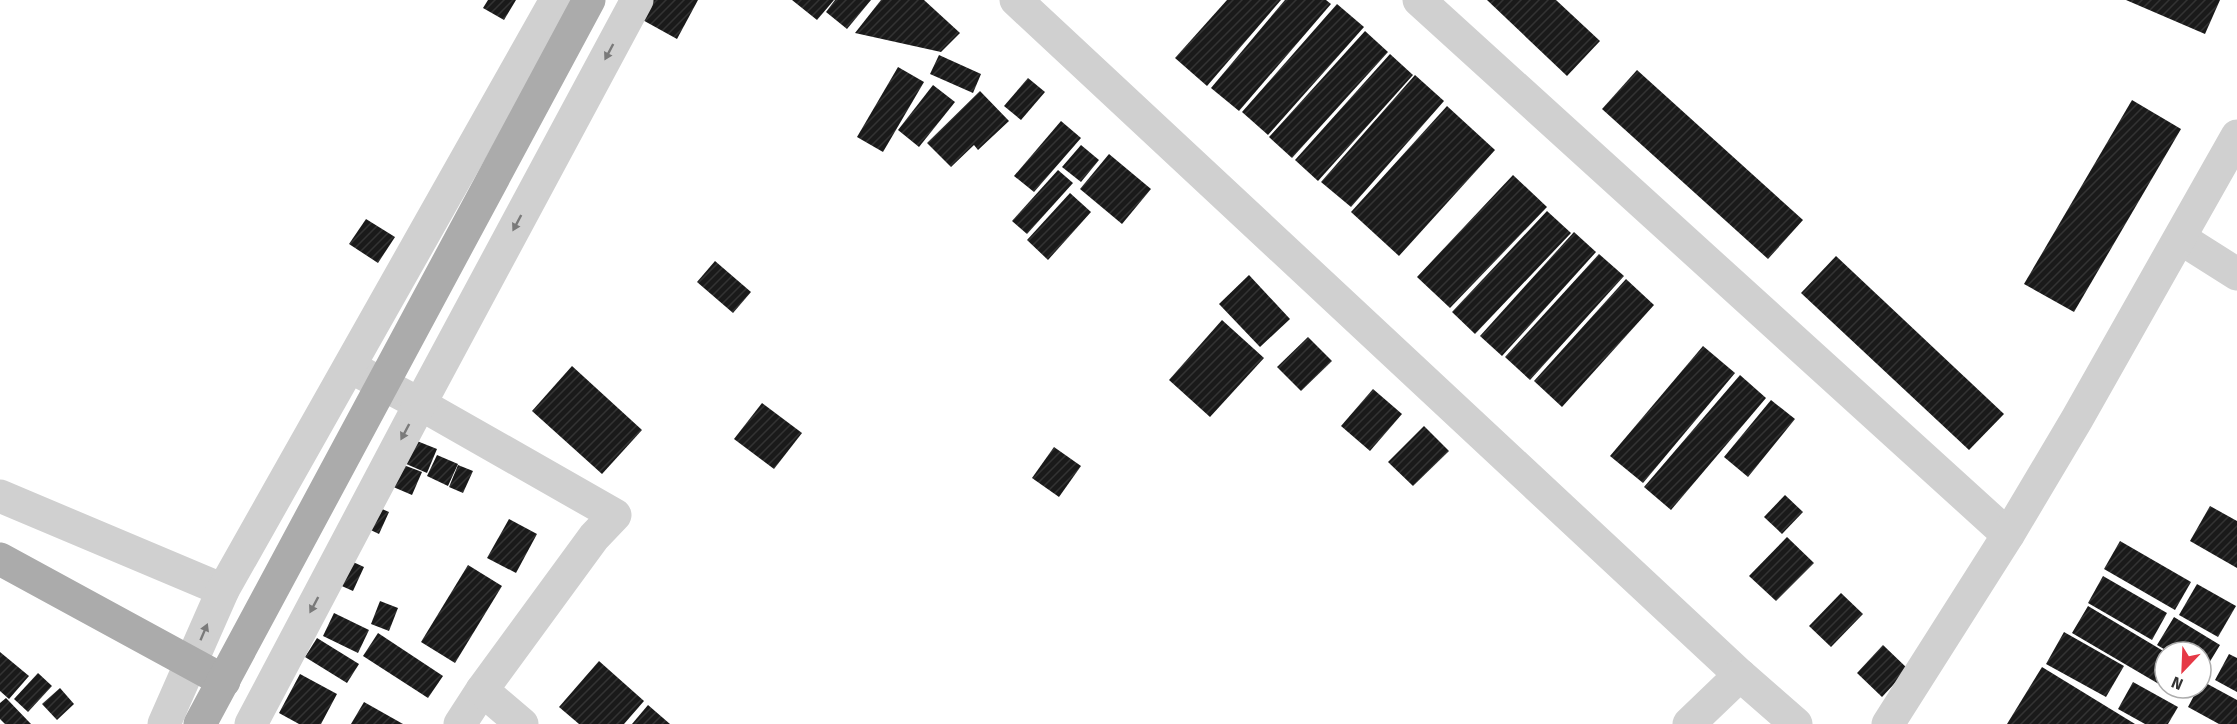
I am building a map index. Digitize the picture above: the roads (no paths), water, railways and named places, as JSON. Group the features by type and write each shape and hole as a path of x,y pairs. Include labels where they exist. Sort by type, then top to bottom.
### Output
{"main road":[{"path":"200,724 589,0"},
{"path":"0,559 224,681"}],"street":[{"path":"164,724 223,590 556,0"},
{"path":"251,724 637,0"},
{"path":"1016,0 1740,675 1796,724"},
{"path":"1419,0 2008,535"},
{"path":"1888,724 2008,535 2077,419 2237,136"},
{"path":"2180,238 2237,274"},
{"path":"349,366 615,516 594,537 482,690 460,724"},
{"path":"0,496 223,590"},
{"path":"1689,724 1740,675"},
{"path":"482,690 522,724"}]}
